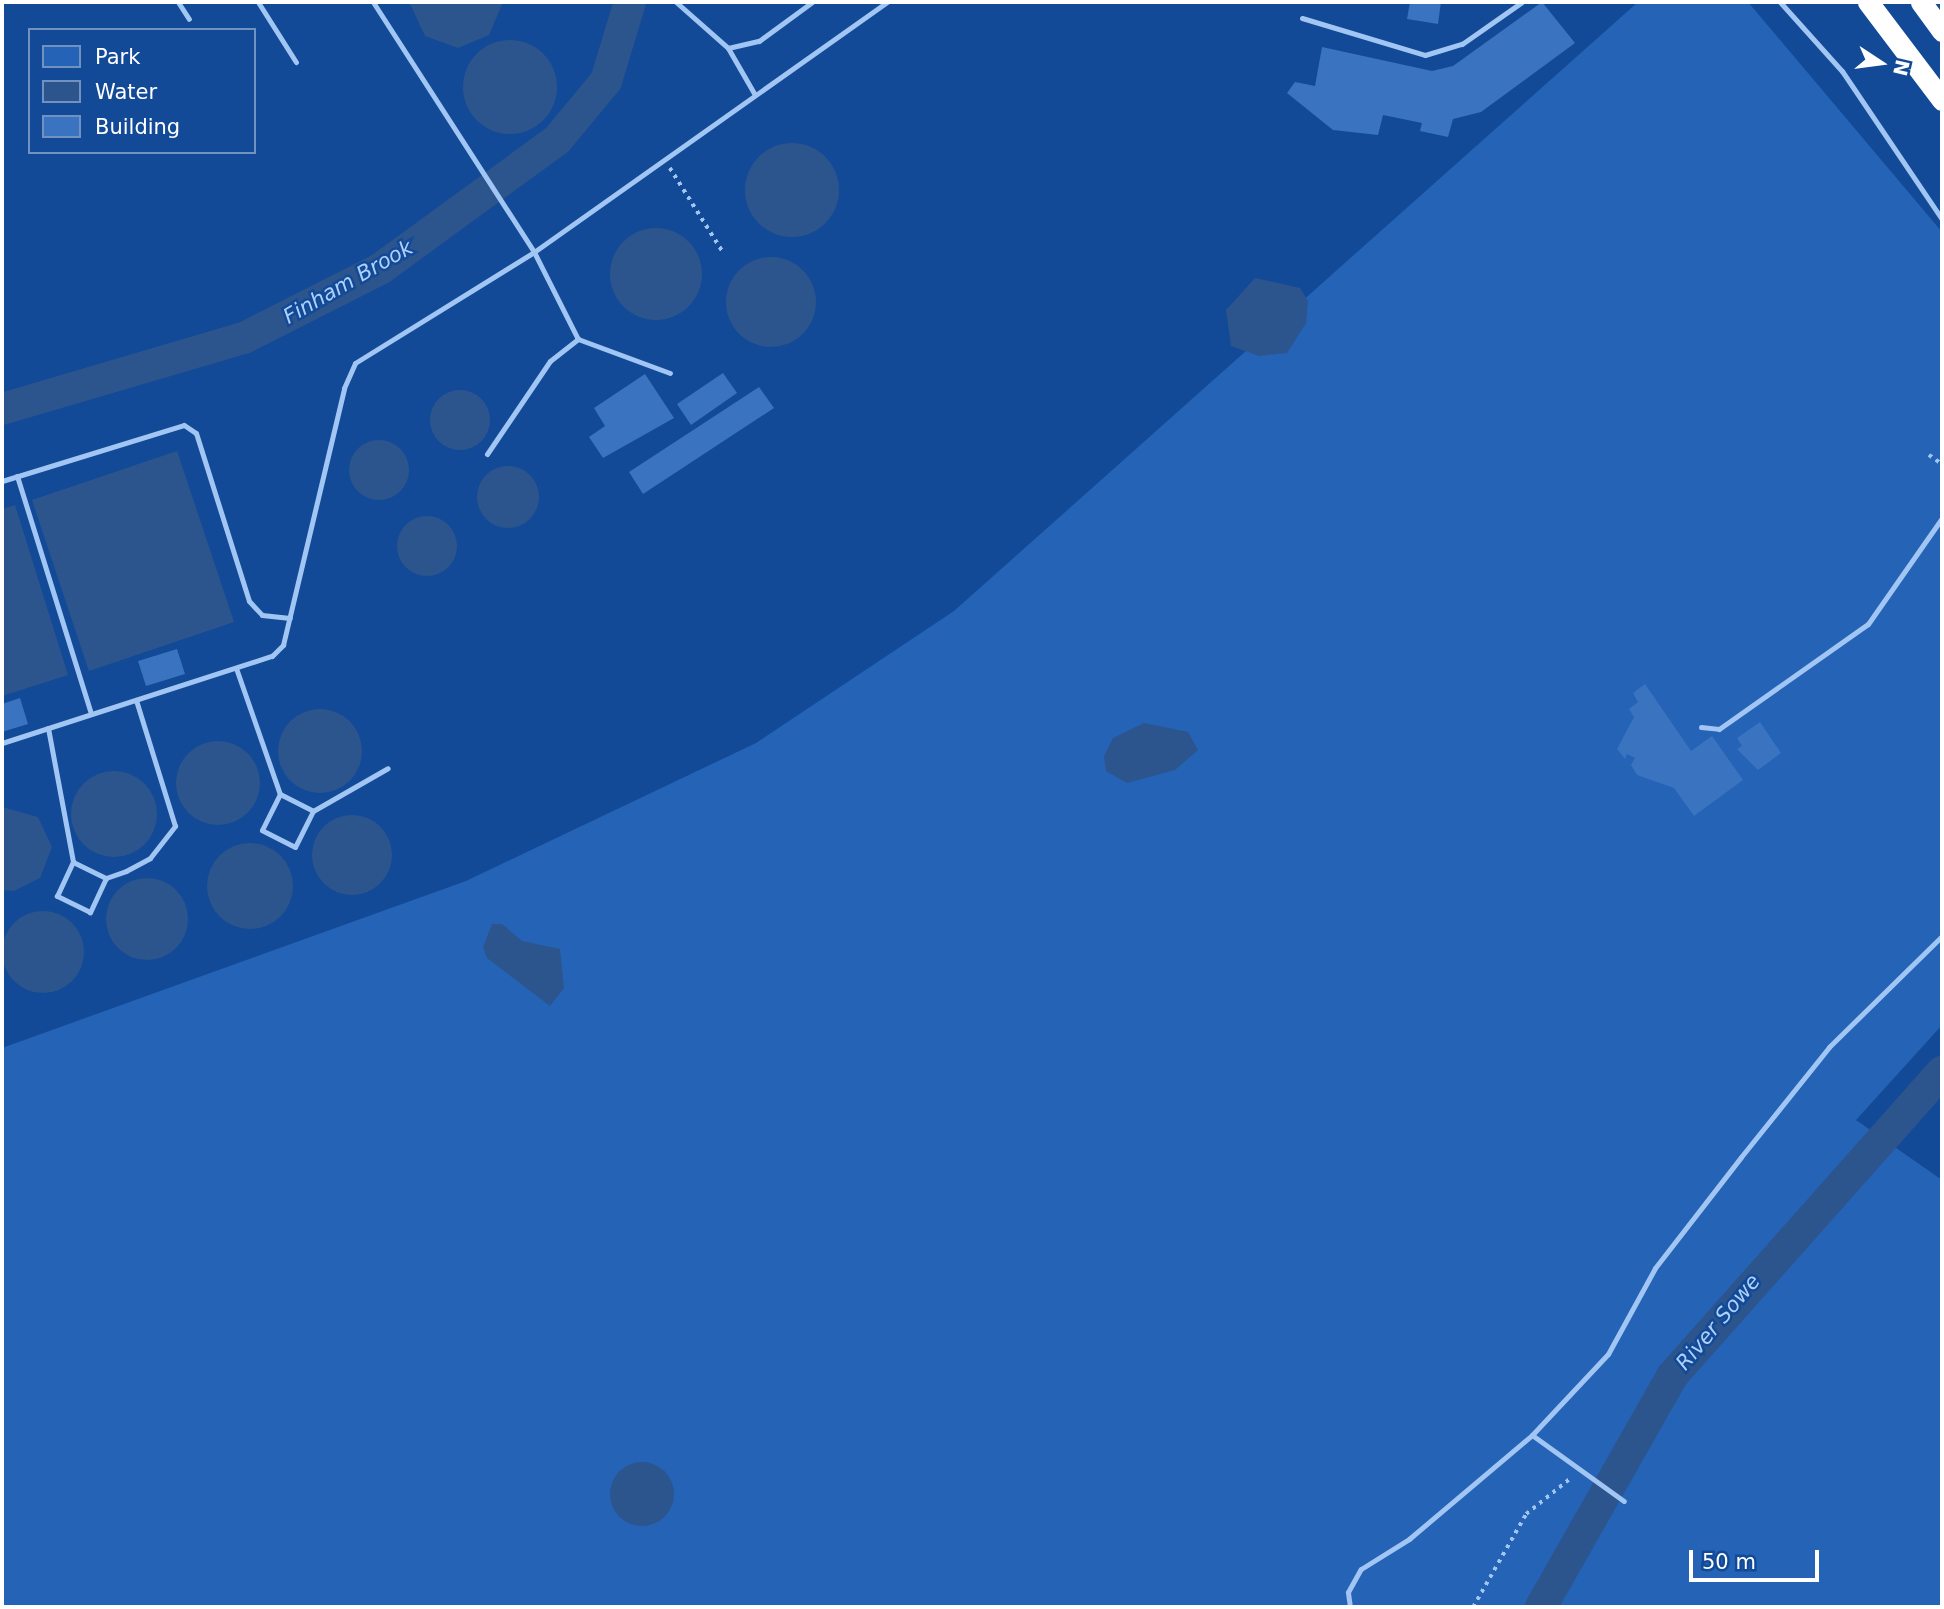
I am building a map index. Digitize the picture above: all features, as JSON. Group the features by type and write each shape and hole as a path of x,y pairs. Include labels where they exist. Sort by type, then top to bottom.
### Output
{"highway":[{"path":"1868,2 1942,100"},
{"path":"1921,2 1942,31"}],"lane":[{"path":"178,2 188,19"},
{"path":"258,2 296,62"},
{"path":"373,2 534,252 578,339 670,373"},
{"path":"676,2 728,48 755,95"},
{"path":"728,48 759,41 812,2"},
{"path":"2,743 272,656 283,645 344,388 355,363 534,252 887,2"},
{"path":"1303,18 1425,55 1462,44 1522,2"},
{"path":"1780,2 1842,72 1942,219"},
{"path":"487,454 550,361 578,339"},
{"path":"2,481 184,425 196,433 248,601 262,615 290,618"},
{"path":"17,476 91,715"},
{"path":"1701,727 1719,729 1868,624 1942,518"},
{"path":"236,668 280,794 313,811"},
{"path":"48,728 73,862 57,896 89,912 106,878 149,858 175,826 136,700"},
{"path":"280,794 262,830 295,847 313,811 387,768"},
{"path":"73,862 106,878"},
{"path":"1350,1607 1348,1592 1361,1569 1409,1539 1532,1435 1608,1354 1655,1268 1829,1047 1942,936"},
{"path":"1532,1435 1624,1501"}],"path":[{"path":"665,160 723,252"},
{"path":"1929,455 1942,464"},
{"path":"1473,1607 1525,1514 1575,1475 1590,1475"}],"green space":[{"path":"1638,2 1748,2 1942,232 1942,1025 1856,1120 1942,1180 1942,1607 2,1607 2,1048 466,881 756,743 954,611"}],"water":[{"path":"503,2 489,35 458,48 425,36 410,4"},
{"path":"510,40 528,44 543,54 553,69 557,87 553,105 543,120 528,130 510,134 492,130 477,120 467,105 463,87 467,69 477,54 492,44"},
{"path":"792,143 810,147 825,157 835,172 839,190 835,208 825,223 810,233 792,237 774,233 759,223 749,208 745,190 749,172 759,157 774,147"},
{"path":"656,228 674,231 689,241 699,256 702,274 699,292 689,307 674,317 656,320 638,317 623,307 613,292 610,274 613,256 623,241 638,231"},
{"path":"771,257 788,260 803,270 813,285 816,302 813,319 803,334 788,344 771,347 754,344 739,334 729,319 726,302 729,285 739,270 754,260"},
{"path":"1255,278 1300,288 1308,301 1306,323 1287,353 1259,356 1231,346 1226,310"},
{"path":"454,390 466,390 485,403 490,420 488,432 477,445 466,450 454,450 435,437 430,426 430,414 443,395"},
{"path":"379,440 391,442 404,453 409,470 407,482 396,495 379,500 367,498 354,487 349,470 351,458 362,445"},
{"path":"177,451 234,622 89,671 32,500"},
{"path":"508,466 530,475 539,497 530,519 508,528 486,519 477,497 486,475"},
{"path":"15,505 68,675 2,696 2,509"},
{"path":"427,516 448,525 457,546 448,567 427,576 406,567 397,546 406,525"},
{"path":"320,709 343,716 355,728 362,751 355,774 343,786 320,793 297,786 285,774 278,751 285,728 297,716"},
{"path":"1144,723 1188,732 1198,750 1175,770 1127,783 1106,771 1104,756 1113,738"},
{"path":"218,741 241,748 253,760 260,783 253,806 241,818 218,825 195,818 183,806 176,783 183,760 195,748"},
{"path":"114,771 138,778 150,790 157,814 150,838 138,850 114,857 90,850 78,838 71,814 78,790 90,778"},
{"path":"2,807 38,817 52,847 40,878 14,891 2,890"},
{"path":"344,815 360,815 381,826 392,847 392,863 381,884 360,895 344,895 330,889 318,877 312,863 312,847 318,833 330,821"},
{"path":"250,843 266,847 280,856 289,870 293,886 289,902 280,916 266,925 250,929 234,925 220,916 211,902 207,886 211,870 220,856 234,847"},
{"path":"147,878 163,881 176,890 185,903 188,919 185,935 176,948 163,957 147,960 131,957 118,948 109,935 106,919 109,903 118,890 131,881"},
{"path":"43,911 59,914 72,923 81,936 84,952 81,968 72,981 59,990 43,993 27,990 14,981 5,968 2,952 5,936 14,923 27,914"},
{"path":"492,924 502,924 522,941 560,949 564,988 550,1006 487,958 483,947"},
{"path":"636,1462 648,1462 665,1471 672,1482 672,1506 665,1517 648,1526 636,1526 624,1521 615,1512 610,1500 610,1488 615,1476 624,1467"}],"building":[{"path":"1410,2 1441,2 1438,24 1407,19"},
{"path":"1542,2 1575,43 1481,112 1453,119 1448,137 1420,131 1422,123 1383,115 1378,135 1333,130 1287,93 1295,82 1315,86 1322,47 1432,71 1453,66"},
{"path":"723,373 737,393 691,425 677,404"},
{"path":"645,374 674,418 603,458 589,437 605,426 594,408"},
{"path":"759,387 774,408 643,494 629,472"},
{"path":"177,649 185,674 146,686 138,661"},
{"path":"1645,684 1691,751 1712,736 1743,780 1694,816 1674,788 1637,775 1631,765 1635,758 1627,754 1625,759 1617,749 1634,717 1629,709 1638,702 1633,693"},
{"path":"20,698 28,724 2,732 2,704"},
{"path":"1760,722 1781,753 1758,770 1737,749 1742,746 1737,738"}],"waterway":[{"name":"Finham Brook","path":"2,409 244,338 380,269 557,140 606,81 630,2"},
{"name":"River Sowe","path":"1541,1607 1672,1376 1942,1072"}]}
